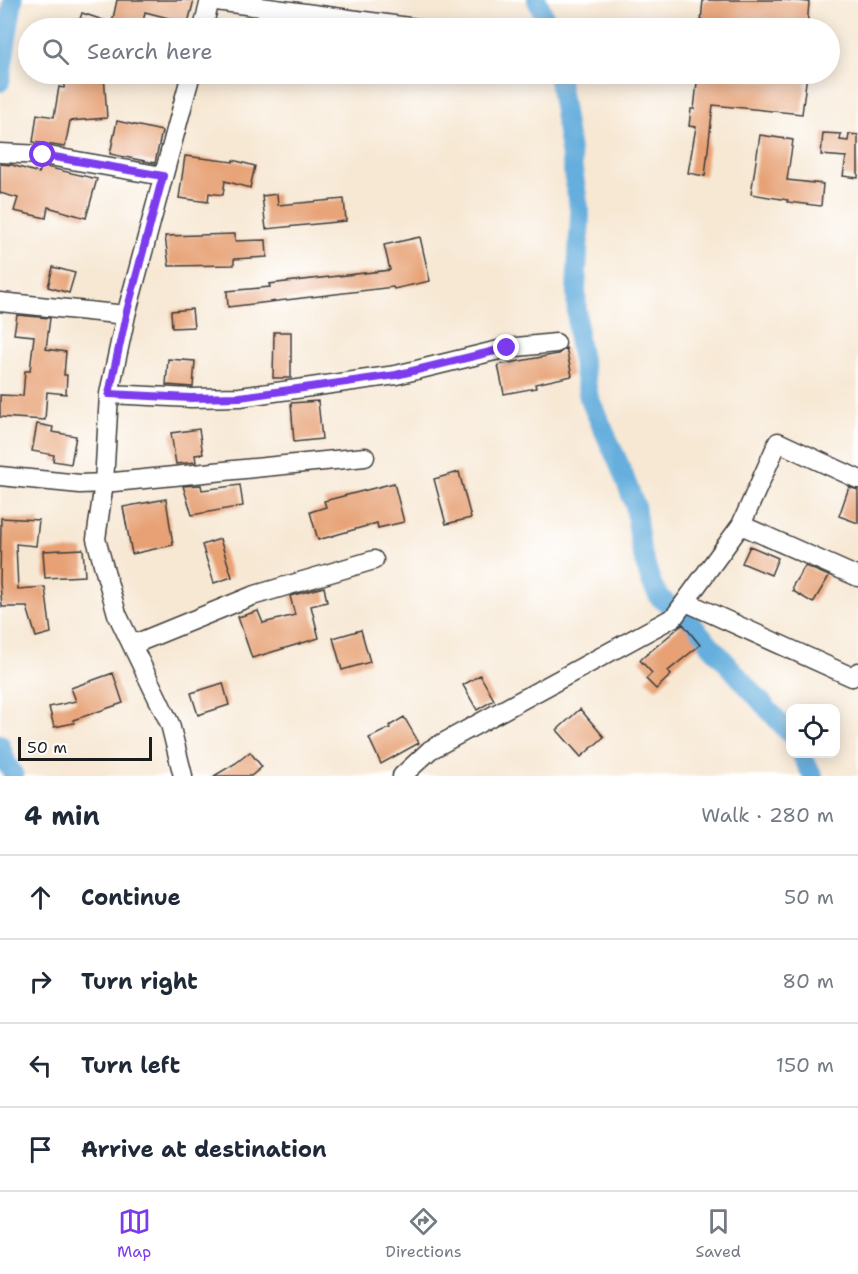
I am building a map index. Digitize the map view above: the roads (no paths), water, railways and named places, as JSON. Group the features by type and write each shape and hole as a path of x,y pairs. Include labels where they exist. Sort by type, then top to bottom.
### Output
{"street":[{"path":"205,18 210,0 342,18"},
{"path":"183,776 170,724 117,614 96,539 104,483 109,394 126,315 187,84"},
{"path":"0,153 43,155 163,176"},
{"path":"0,302 126,315"},
{"path":"109,394 191,398 240,397 396,375 507,348 556,343"},
{"path":"402,776 430,750 682,608 741,525 778,442 858,479"},
{"path":"0,476 80,484 104,483 365,457"},
{"path":"741,525 858,577"},
{"path":"132,645 252,596 374,560"},
{"path":"682,608 852,677 858,672"}],"waterway":[{"path":"0,82 13,0"},
{"path":"537,0 545,18"},
{"path":"560,84 580,215 576,291 578,339 589,398 635,505 641,550 651,582 659,597 688,620 786,730"},
{"path":"0,744 14,776"},
{"path":"803,758 813,776"}]}
